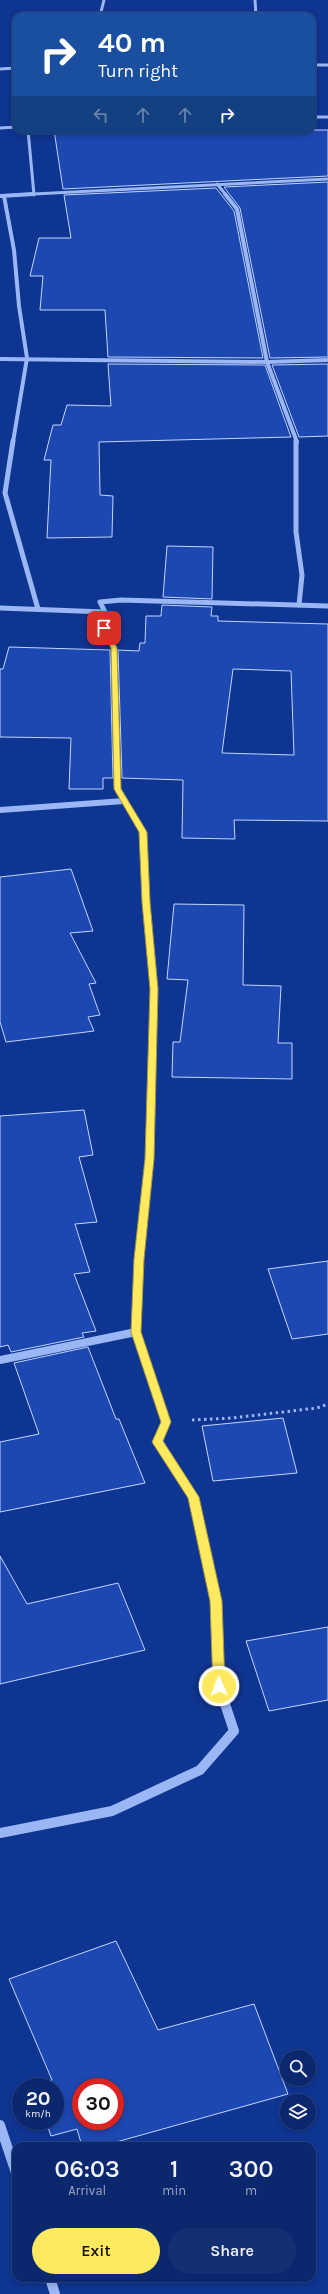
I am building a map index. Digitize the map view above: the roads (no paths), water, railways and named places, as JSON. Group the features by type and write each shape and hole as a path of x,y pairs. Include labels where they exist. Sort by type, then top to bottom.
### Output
{"street":[{"path":"101,12 104,0"},
{"path":"255,0 256,12"},
{"path":"316,65 328,65"},
{"path":"0,69 12,68"},
{"path":"316,117 328,116"},
{"path":"0,128 12,127"},
{"path":"28,134 34,195"},
{"path":"38,608 5,493 27,358 19,306 14,250 2,196 328,179"},
{"path":"217,184 237,209 267,362 297,443 296,532 302,575 299,605"},
{"path":"0,359 27,358 267,362 328,360"},
{"path":"105,612 100,602 121,600 328,606"},
{"path":"0,608 38,608 105,612"},
{"path":"0,1833 112,1811 200,1770 234,1731 219,1686 216,1601 194,1497 157,1442 166,1422 136,1332 139,1259 150,1159 154,989 146,902 143,832 118,789 114,648 100,619 105,612"},
{"path":"0,810 124,801"},
{"path":"0,1360 136,1332"},
{"path":"0,2125 12,2161"},
{"path":"51,2282 55,2294"}]}
